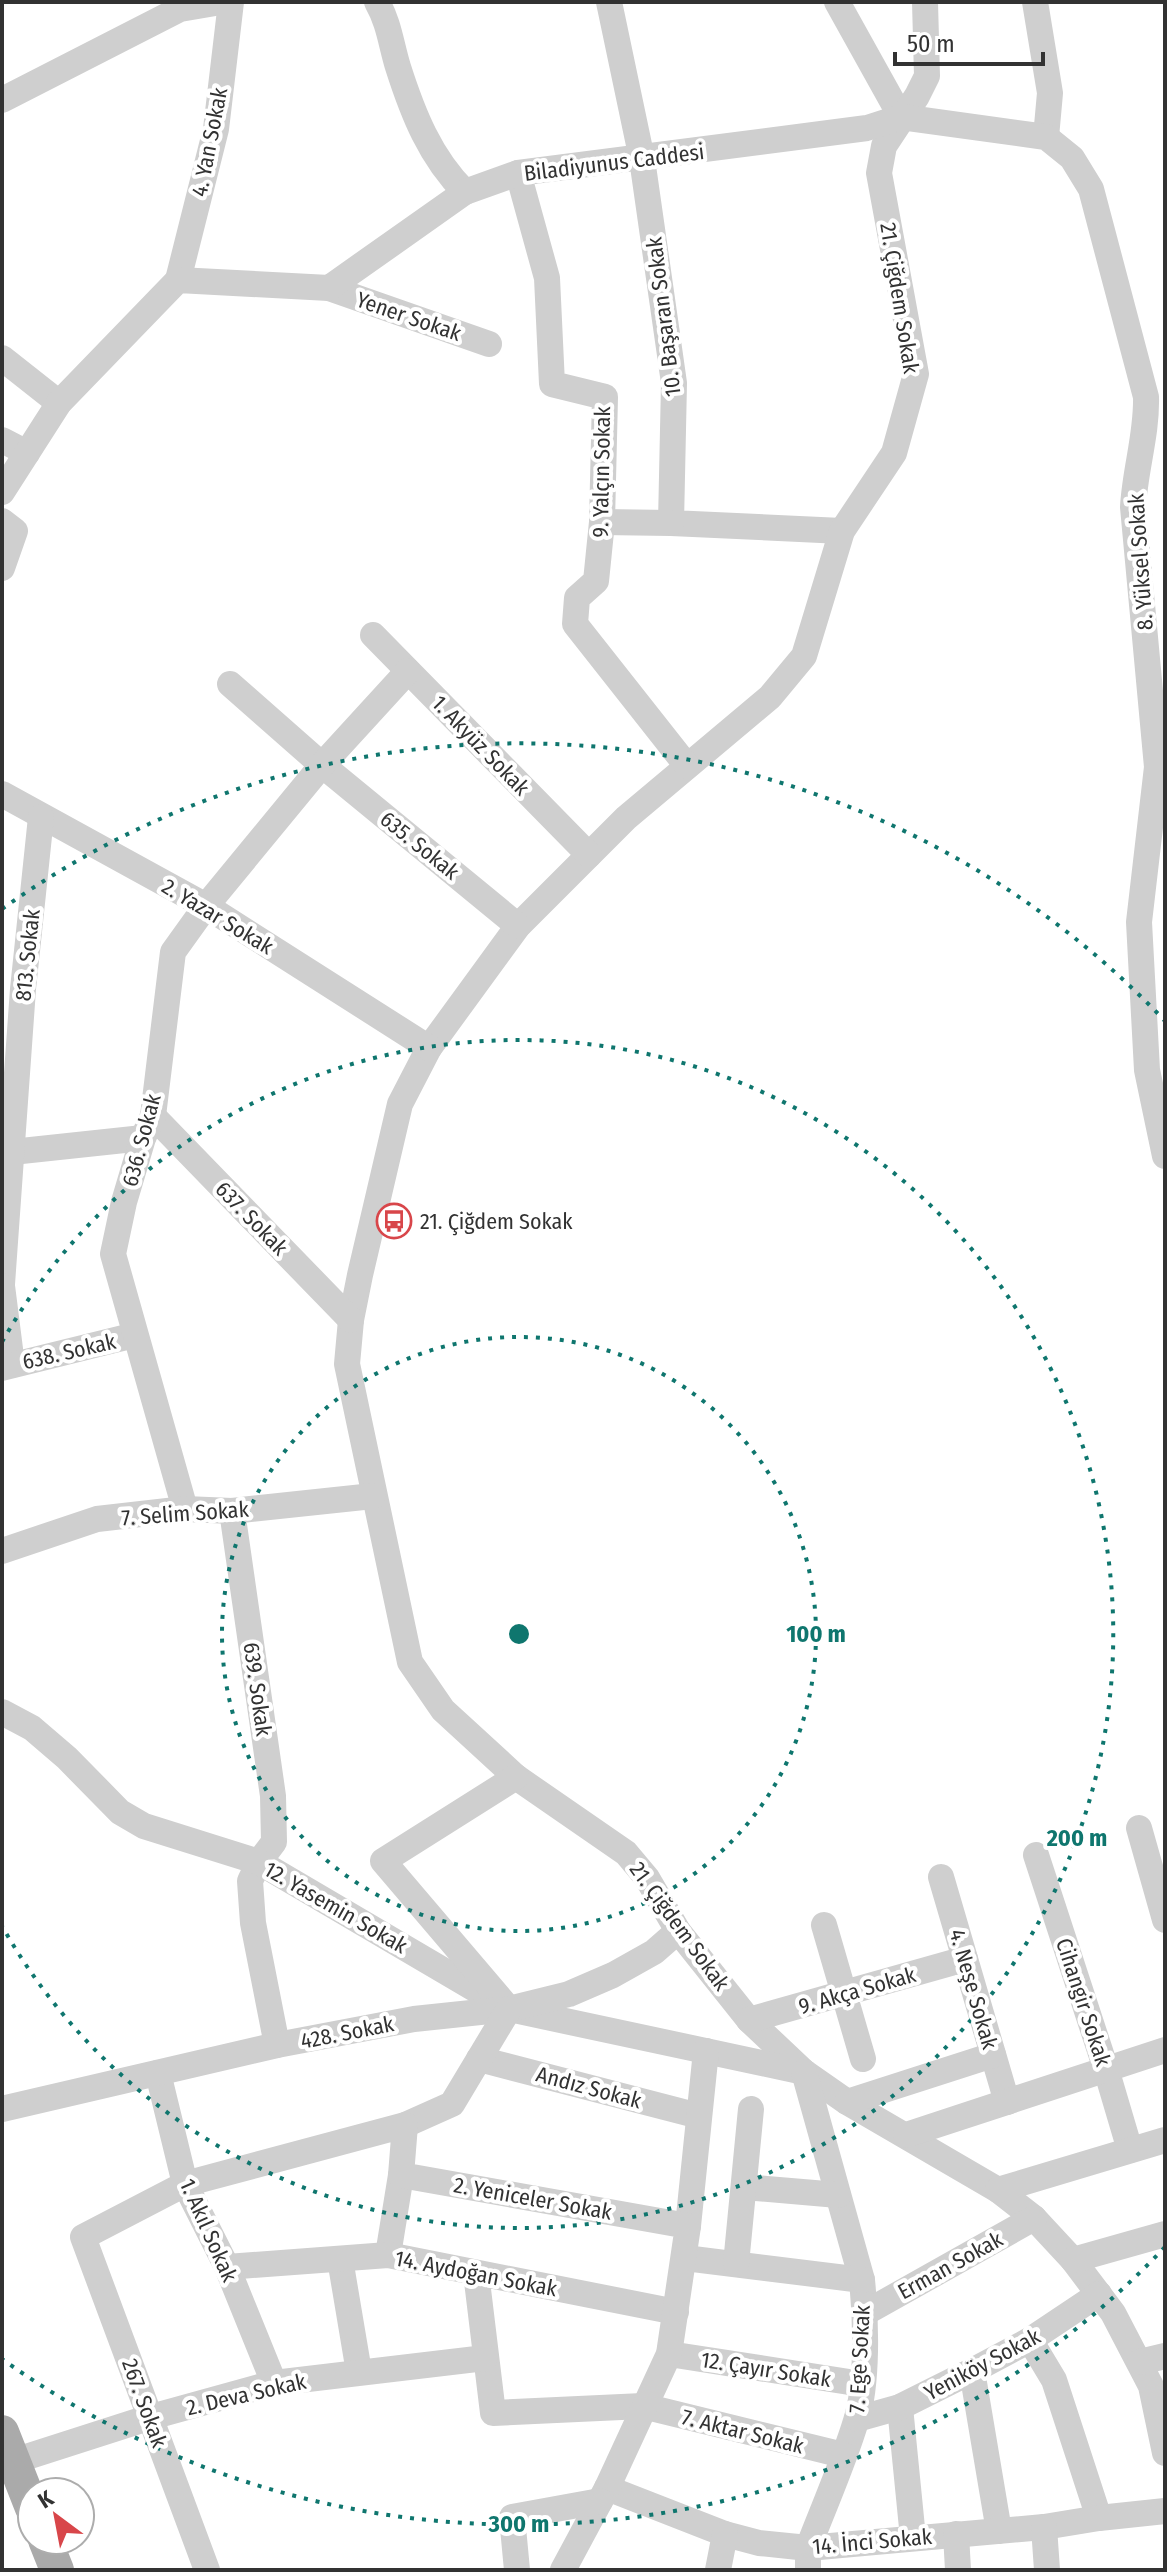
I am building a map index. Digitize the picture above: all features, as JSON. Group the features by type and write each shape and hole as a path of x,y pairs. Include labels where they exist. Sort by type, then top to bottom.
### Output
{"main road":[{"path":"8,2447 19,2476"}],"street":[{"path":"2,100 180,9 221,2"},
{"name":"4. Yan Sokak","path":"178,280 216,129 231,2"},
{"path":"377,2 387,20 398,64 428,145 448,175 465,192"},
{"name":"10. Başaran Sokak","path":"609,2 642,159 674,383 671,523"},
{"path":"837,2 901,117"},
{"path":"901,117 927,76 925,2"},
{"path":"901,117 1046,137 1050,93 1035,2"},
{"name":"Biladiyunus Caddesi","path":"329,288 465,192 518,173 867,128 901,117"},
{"name":"21. Çiğdem Sokak","path":"901,117 884,146 879,173 916,374 894,453 842,531 804,656 770,697 626,818 518,926 429,1048 400,1104 351,1320 347,1364 410,1662 443,1710 516,1777 626,1853 647,1878 678,1931 749,2020 804,2072 847,2102 998,2190 1034,2218 1073,2260 1152,2359 1151,2386 1165,2449"},
{"name":"8. Yüksel Sokak","path":"1046,137 1072,158 1091,189 1146,397 1147,420 1134,484 1133,507 1157,767 1139,922 1147,1070 1165,1156"},
{"name":"9. Yalçın Sokak","path":"518,173 547,278 552,384 605,397 602,522 596,581 577,598 575,624 687,766"},
{"path":"2,492 59,403 178,280 329,288"},
{"name":"Yener Sokak","path":"329,288 489,344"},
{"path":"2,358 59,403"},
{"path":"2,440 27,453"},
{"path":"2,521 15,531 2,568"},
{"path":"602,522 842,531"},
{"name":"1. Akyüz Sokak","path":"373,635 589,855"},
{"path":"322,765 408,671"},
{"name":"635. Sokak","path":"230,684 322,765 518,926"},
{"name":"636. Sokak","path":"185,1509 113,1254 124,1202 148,1127 173,952 206,906 322,765"},
{"name":"2. Yazar Sokak","path":"2,794 206,906 429,1048"},
{"name":"813. Sokak","path":"7,1366 2,1285 12,1152 13,990 41,817"},
{"path":"12,1152 148,1127"},
{"name":"637. Sokak","path":"148,1127 351,1320"},
{"name":"638. Sokak","path":"7,1366 135,1335"},
{"name":"7. Selim Sokak","path":"2,1551 97,1519 185,1509 232,1511 373,1496"},
{"name":"639. Sokak","path":"232,1511 273,1796 274,1842 250,1881 253,1923 277,2045"},
{"name":"12. Yasemin Sokak","path":"2,1712 32,1728 67,1758 120,1812 144,1826 259,1862 509,2009"},
{"path":"516,1777 383,1861 509,2009 804,2072"},
{"path":"1139,1828 1165,1920"},
{"name":"Cihangir Sokak","path":"1036,1855 1130,2150"},
{"name":"4. Neşe Sokak","path":"941,1877 1007,2102"},
{"path":"824,1925 863,2059"},
{"name":"428. Sokak","path":"2,2109 277,2045 414,2019 509,2009 569,1994 613,1975 654,1952 678,1931"},
{"name":"9. Akça Sokak","path":"749,2020 965,1959"},
{"path":"185,2184 405,2125 452,2104 509,2009"},
{"path":"906,2135 1165,2050"},
{"path":"563,2570 603,2494 669,2354 685,2258 706,2051"},
{"path":"847,2102 993,2055"},
{"name":"Andız Sokak","path":"479,2059 699,2116"},
{"name":"7. Ege Sokak","path":"804,2072 862,2280 865,2313 857,2419 808,2559"},
{"name":"1. Akıl Sokak","path":"158,2073 185,2184 227,2267 274,2383"},
{"path":"736,2264 751,2109"},
{"path":"388,2255 401,2175 405,2125"},
{"path":"998,2190 1165,2140"},
{"name":"2. Yeniceler Sokak","path":"401,2175 688,2226"},
{"name":"267. Sokak","path":"185,2184 83,2237 207,2570"},
{"path":"744,2187 838,2195"},
{"name":"Erman Sokak","path":"865,2313 1034,2218"},
{"path":"1073,2260 1165,2234"},
{"name":"14. Aydoğan Sokak","path":"227,2267 388,2255 676,2312"},
{"name":"Erman Sokak","path":"685,2258 862,2280"},
{"path":"340,2259 359,2372"},
{"path":"476,2273 485,2358"},
{"name":"Yeniköy Sokak","path":"857,2419 900,2407 972,2371 1030,2340 1099,2294"},
{"path":"1030,2340 1054,2380 1099,2518"},
{"name":"12. Çayır Sokak","path":"669,2354 862,2384"},
{"name":"2. Deva Sokak","path":"8,2447 151,2417 274,2383 485,2358"},
{"name":"7. Aktar Sokak","path":"485,2358 493,2413 643,2406 843,2455"},
{"path":"972,2371 999,2531"},
{"path":"900,2407 913,2538"},
{"path":"517,2570 512,2517 603,2494"},
{"name":"14. İnci Sokak","path":"603,2494 808,2559 913,2538 1044,2527 1165,2511"},
{"path":"1044,2527 1047,2570"},
{"path":"718,2570 725,2534"},
{"name":"14. İnci Sokak","path":"956,2534 958,2570"}],"place":[{"name":"21. Çiğdem Sokak","path":"394,1221"}]}
